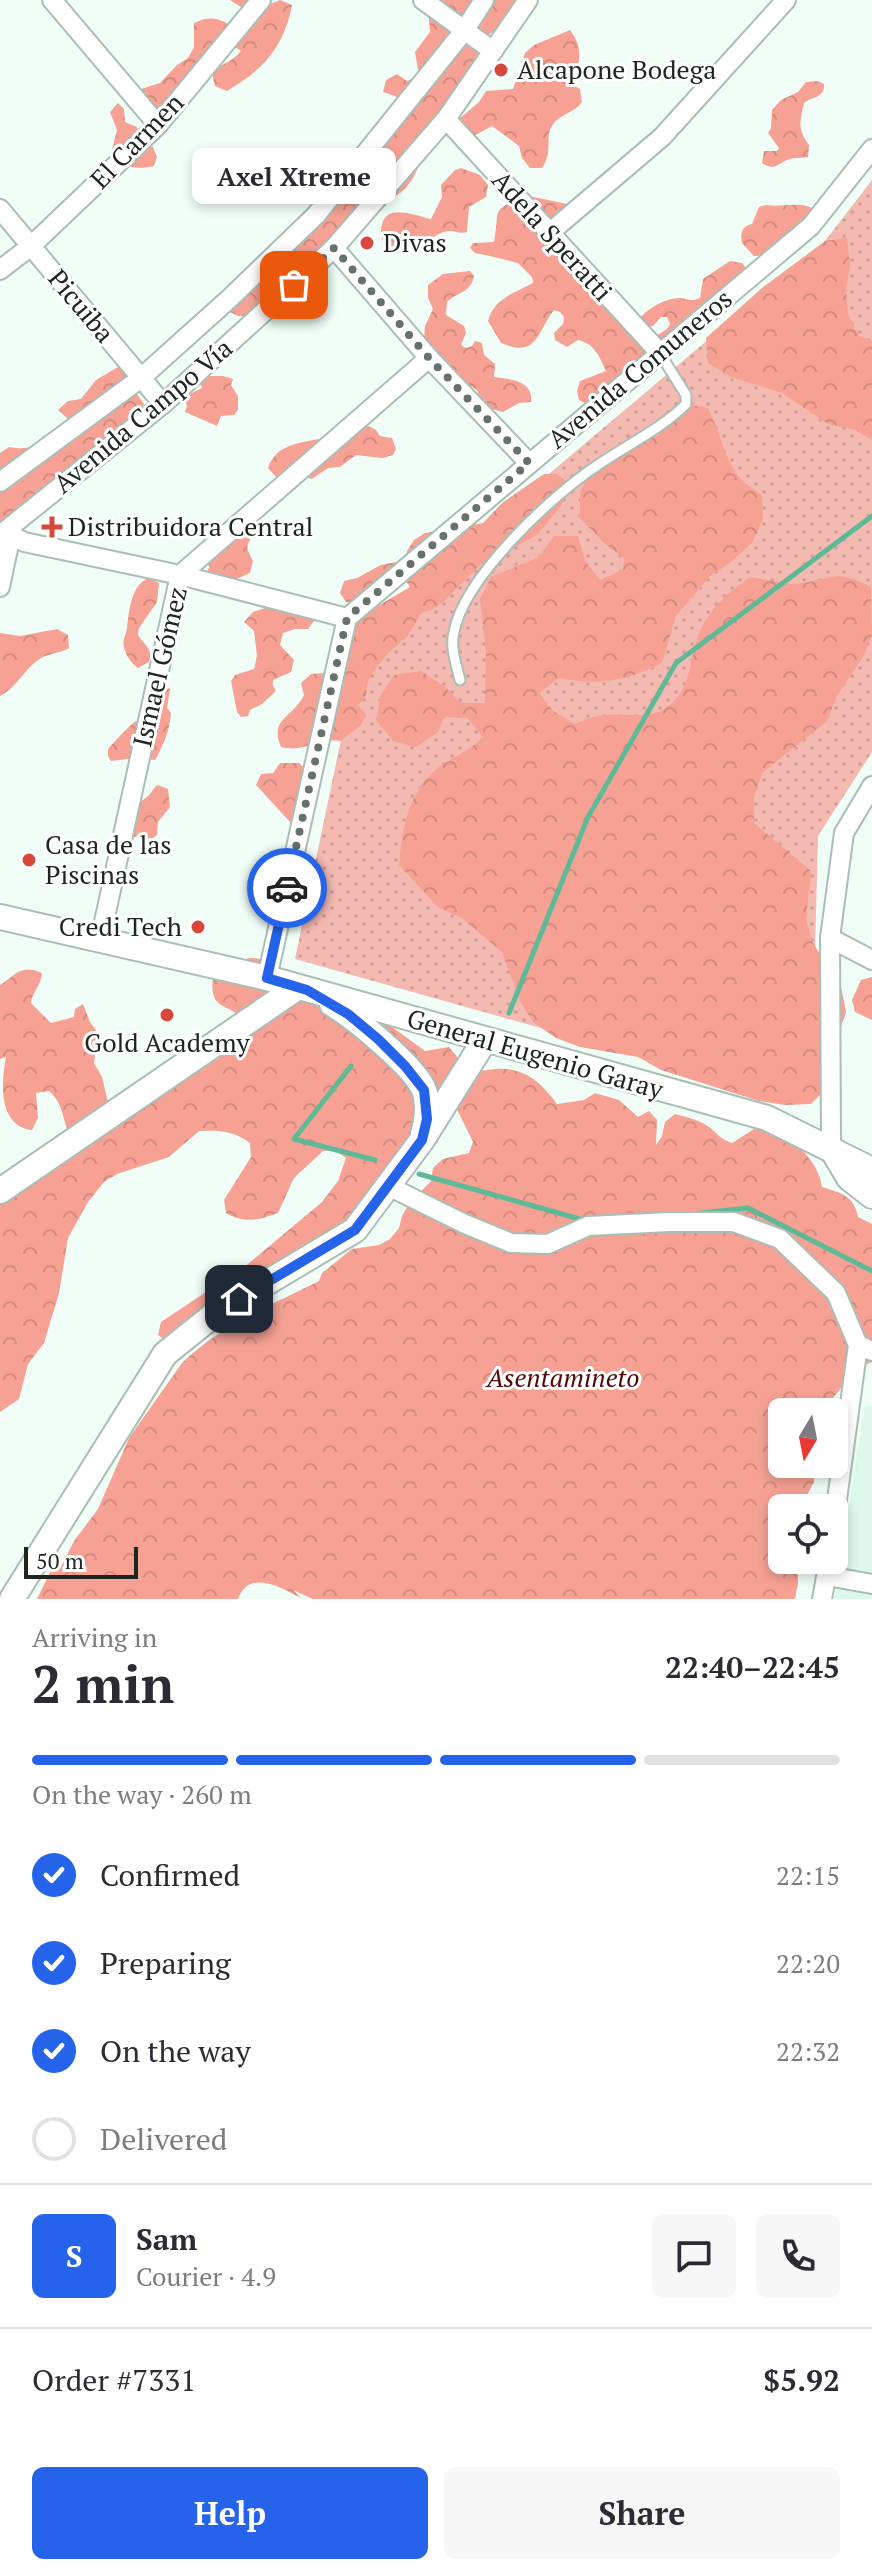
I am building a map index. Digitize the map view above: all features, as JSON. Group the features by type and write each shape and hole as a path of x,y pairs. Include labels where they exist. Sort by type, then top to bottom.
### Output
{"street":[{"path":"52,0 158,125"},
{"name":"El Carmen","path":"0,270 31,246 158,125 261,0"},
{"path":"423,0 493,51"},
{"name":"Avenida Campo Vía","path":"0,482 141,378 316,215 464,31 484,0"},
{"name":"Avenida Campo Vía","path":"6,534 163,404 334,248 446,119 528,0"},
{"path":"548,234 662,137 786,0"},
{"name":"Adela Speratti","path":"446,119 659,352"},
{"name":"Avenida Comuneros","path":"347,618 811,226 872,149"},
{"name":"Picuiba","path":"0,209 163,404"},
{"path":"334,248 429,358 529,463"},
{"name":"Ismael Gómez","path":"100,940 180,575 429,358"},
{"path":"0,587 6,534 24,542 180,575 347,618 267,978"},
{"path":"831,1149 830,938 844,833 872,786"},
{"name":"General Eugenio Garay","path":"0,917 267,978 767,1118 872,1170"},
{"path":"830,938 872,960"},
{"path":"0,1191 303,988 348,1014 378,1039 424,1090 427,1119 422,1140"},
{"path":"12,1599 165,1354 216,1313 355,1230 422,1140 485,1040"},
{"name":"General Eugenio Garay","path":"831,1149 849,1178 872,1196"},
{"path":"388,1186 511,1243 548,1244 588,1226 669,1222 734,1222 780,1239 836,1293 865,1348 839,1494"},
{"path":"822,1599 827,1574"},
{"path":"844,1574 872,1584"}],"lane":[{"path":"460,680 452,648 454,632 468,595 484,571 543,511 591,469 686,404 686,395 659,352"}],"shaded area":[{"path":"872,180 872,752 818,836 811,1104 295,959 364,630 825,241"},
{"path":"865,1406 872,1406 872,1599 834,1599 838,1574 848,1574 848,1512"}],"green space":[{"path":"230,0 256,0 259,9 280,0 292,5 284,33 261,66 227,91 215,86 212,73 241,51 230,44 161,114 138,101 141,89 160,83 188,58 194,47 194,23 211,19 228,24 239,19 241,7"},
{"path":"431,0 526,0 501,26 480,41 468,81 405,189 378,206 250,316 238,316 226,310 406,104 383,92 386,80 397,74 407,81 419,76 415,52 430,32 428,6"},
{"path":"570,30 578,47 579,60 578,65 565,70 568,82 580,89 582,102 552,126 548,156 542,168 530,168 522,158 519,146 492,126 470,138 461,131 459,119 479,102 486,91 513,89 525,53 534,45"},
{"path":"806,82 824,84 823,92 804,103 801,120 801,129 809,145 808,157 789,159 771,167 762,163 764,151 777,151 779,148 768,133 772,110 781,100 798,92"},
{"path":"118,103 124,109 125,122 137,127 144,145 153,147 157,157 154,166 131,167 110,158 117,130 110,112"},
{"path":"461,168 480,175 488,185 486,197 469,207 467,232 445,232 415,246 384,244 381,230 385,218 403,212 431,219 442,197 441,185"},
{"path":"524,195 572,205 547,241 593,297 613,312 619,323 652,356 588,405 579,400 577,391 580,381 606,371 589,345 578,340 567,347 555,340 554,333 563,324 564,317 560,312 554,310 535,340 522,348 501,343 488,321 500,302 533,283 532,277 518,263 475,253 470,248 473,243 494,242 498,212"},
{"path":"804,205 815,210 773,255 754,256 742,243 742,233 746,226 752,224 759,207"},
{"path":"847,238 850,265 846,289 848,314 859,336 872,341 872,440 855,430 828,424 782,393 731,377 708,363 706,338 762,288 825,241"},
{"path":"730,261 742,263 746,275 664,346 656,336 670,324 667,317 661,317 653,326 646,328 638,321 662,302 674,298 700,298 703,279"},
{"path":"470,271 474,276 472,282 447,302 446,315 464,326 466,333 461,345 466,348 475,341 482,343 484,355 495,364 494,377 519,382 529,389 531,402 519,403 503,412 482,402 477,390 461,380 450,364 424,339 425,326 433,309 428,298 428,285 443,274"},
{"path":"118,367 131,370 129,383 144,404 125,436 0,535 0,453 9,447 25,448 41,444 70,430 67,418 58,410 68,401 81,399 96,380"},
{"path":"204,376 233,379 231,385 238,396 238,410 234,415 221,416 217,426 185,412 184,397 202,388 200,381"},
{"path":"686,404 708,408 736,473 762,495 763,519 752,543 710,576 676,616 662,663 636,674 599,682 559,678 539,693 553,711 575,724 598,716 654,713 670,705 683,689 700,631 715,607 750,577 796,584 843,577 871,587 872,635 864,655 837,696 827,721 762,773 754,798 754,823 811,871 806,920 813,943 841,987 846,1012 838,1035 828,1087 811,1104 785,1105 759,1101 661,1070 638,1057 580,1047 556,1038 533,1022 520,1001 502,952 463,919 438,907 399,865 409,810 422,785 442,765 483,737 467,718 444,717 438,732 416,747 393,741 376,720 381,695 394,675 421,671 444,686 461,703 485,703 486,652 480,599 491,577 539,557 554,536 578,536 585,560 600,580 623,570 624,558 580,518 580,493 591,469"},
{"path":"365,424 380,436 392,438 396,449 393,455 382,458 356,455 340,467 328,468 312,479 306,477 320,459 332,455 331,449 283,477 276,477 268,468 272,459 285,448"},
{"path":"544,474 557,474 567,482 567,495 561,506 537,535 481,564 444,601 434,609 421,613 408,636 389,652 373,672 366,696 358,705 366,715 360,726 340,741 298,748 281,747 278,730 304,695 301,683 311,674 324,673 333,683 333,695 343,687 354,620 410,587 403,577 358,602 346,602 340,593 344,581 357,578 381,565 406,560 407,551 414,540 425,533 483,523 502,503"},
{"path":"245,530 251,530 254,535 248,545 253,561 250,573 232,581 207,573 207,561"},
{"path":"149,578 159,583 157,602 139,628 138,635 149,650 150,658 149,662 138,668 127,656 123,642 135,592"},
{"path":"271,606 312,615 314,621 308,629 283,633 280,645 294,660 291,672 273,680 276,691 250,710 248,716 241,717 237,712 231,681 235,675 254,669 257,656 254,631 244,622 253,612"},
{"path":"57,629 68,635 69,648 38,660 0,696 0,633 20,636"},
{"path":"165,686 170,689 167,708 171,713 166,738 155,760 136,758 111,761 108,749 136,721 143,724"},
{"path":"280,763 299,763 308,771 297,823 291,823 256,785 261,774 273,773"},
{"path":"157,785 168,789 170,807 158,822 157,835 152,839 138,836 125,840 115,831 117,824"},
{"name":"Asentamineto","path":"249,958 273,962 290,979 384,1021 425,1051 449,1047 464,1075 493,1069 516,1071 537,1082 557,1104 584,1100 595,1093 619,1100 638,1117 649,1111 657,1120 656,1145 665,1122 675,1114 703,1123 732,1143 754,1129 779,1134 794,1142 807,1156 817,1171 822,1187 846,1196 854,1204 858,1217 872,1224 872,1362 856,1369 833,1398 768,1398 768,1478 814,1478 808,1494 768,1494 768,1574 798,1574 795,1599 313,1599 293,1590 301,1598 276,1586 258,1582 250,1584 238,1599 37,1599 50,1572 62,1565 74,1541 98,1509 129,1438 182,1363 230,1327 319,1281 322,1273 352,1249 379,1245 390,1239 399,1228 409,1204 431,1181 433,1168 443,1159 469,1153 473,1142 450,1095 438,1142 392,1193 168,1342 158,1335 161,1322 248,1264 322,1202 338,1181 346,1158 335,1150 323,1151 294,1178 278,1213 252,1220 226,1213 224,1200 251,1157 250,1143 232,1134 199,1131 169,1157 117,1174 104,1182 88,1202 68,1238 59,1293 44,1343 28,1364 19,1399 0,1412 0,1184 70,1136 60,1106 49,1091 36,1093 38,1118 32,1130 21,1127 8,1113 3,1093 6,1057 0,1059 0,985 23,970 42,973 31,1003 51,1023 74,1017 75,1009 83,1004 98,1033 94,1063 102,1077 112,1119 123,1122 231,1047 243,1042 248,1031 243,1020 214,997 214,972"},
{"path":"872,977 872,1020 855,1012 852,1000 861,980"}],"waterway":[{"path":"509,1013 588,817 676,663 872,516"},
{"path":"351,1066 294,1139 375,1160"},
{"path":"419,1174 587,1221"},
{"path":"692,1214 748,1208 872,1271"}],"way so far":[{"path":"287,888 347,618 529,463 429,358 334,248 294,285"}],"place":[{"name":"Alcapone Bodega","path":"501,70"},
{"name":"Divas","path":"367,243"},
{"name":"Axel Xtreme","path":"294,285"},
{"name":"Distribuidora Central","path":"52,527"},
{"name":"Casa de las Piscinas","path":"29,860"},
{"name":"Credi Tech","path":"198,927"},
{"name":"Gold Academy","path":"167,1015"}],"route":[{"path":"239,1299 355,1230 422,1140 427,1119 424,1090 378,1039 348,1014 307,990 267,978 287,888"}]}
